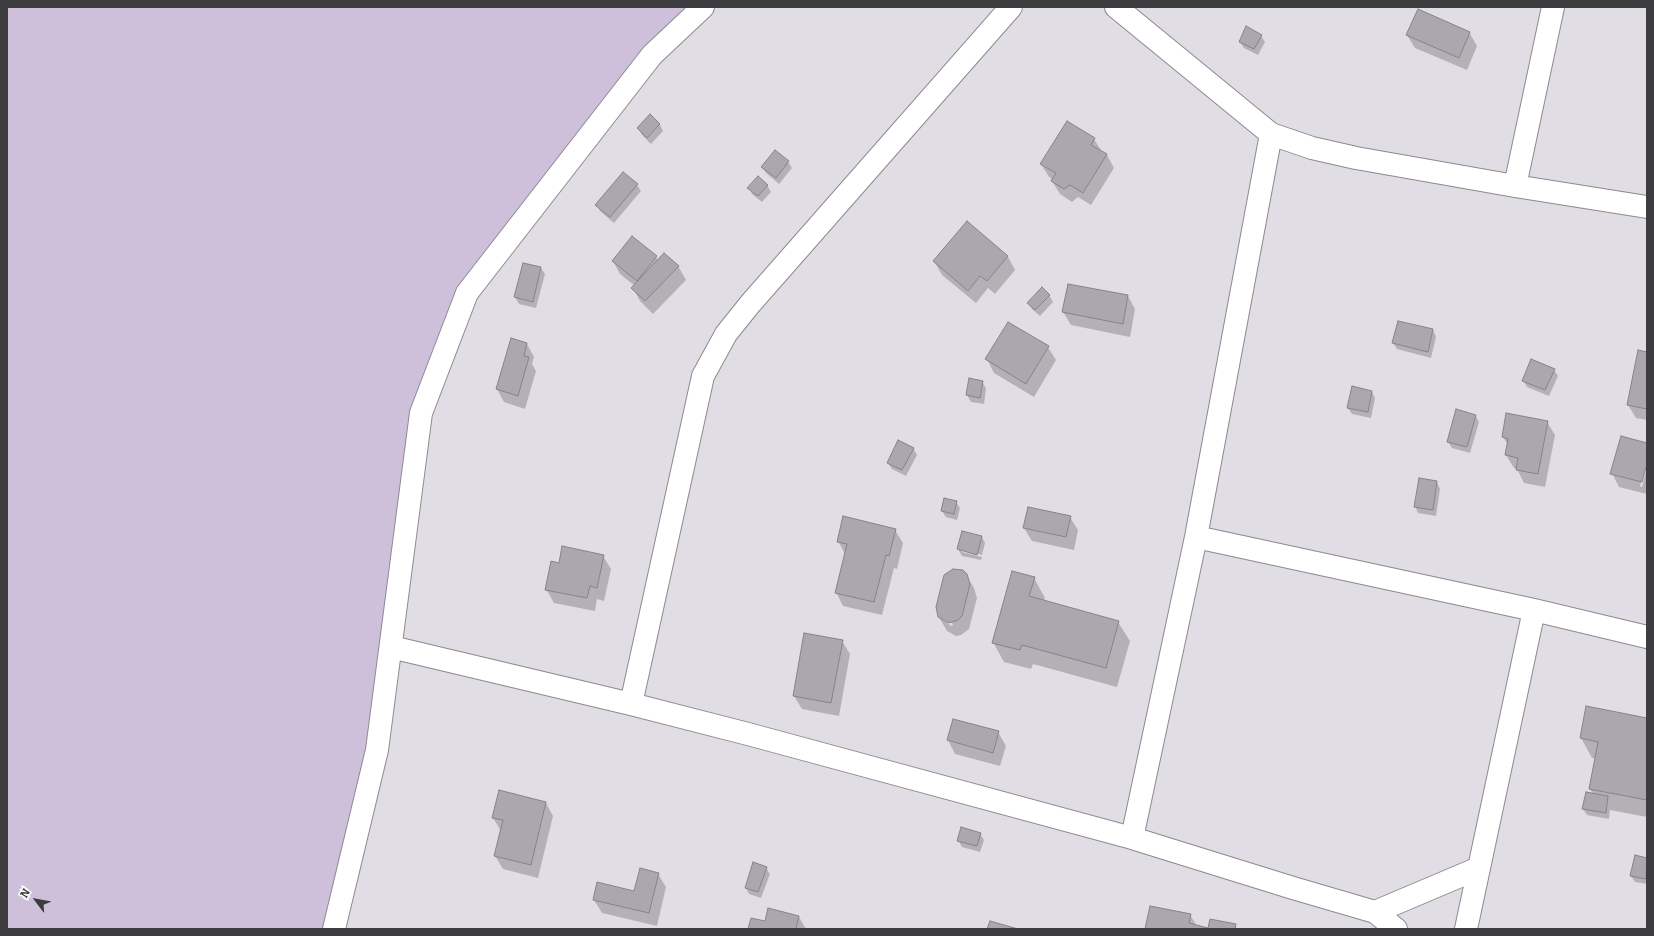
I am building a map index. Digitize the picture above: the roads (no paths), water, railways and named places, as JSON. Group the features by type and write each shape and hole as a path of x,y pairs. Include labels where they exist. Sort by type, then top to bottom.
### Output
{"street":[{"path":"334,929 378,750 421,413 467,293 652,55 703,7"},
{"path":"631,704 703,376 726,334 750,304 1011,7"},
{"path":"1116,7 1271,134 1312,148 1356,158 1515,186 1647,207"},
{"path":"1515,186 1553,7"},
{"path":"1132,838 1196,537 1271,134"},
{"path":"1196,537 1534,610 1647,637"},
{"path":"1466,929 1534,610"},
{"path":"390,648 631,704 748,734 1132,838 1375,912 1396,929"},
{"path":"1375,912 1478,868"}]}
